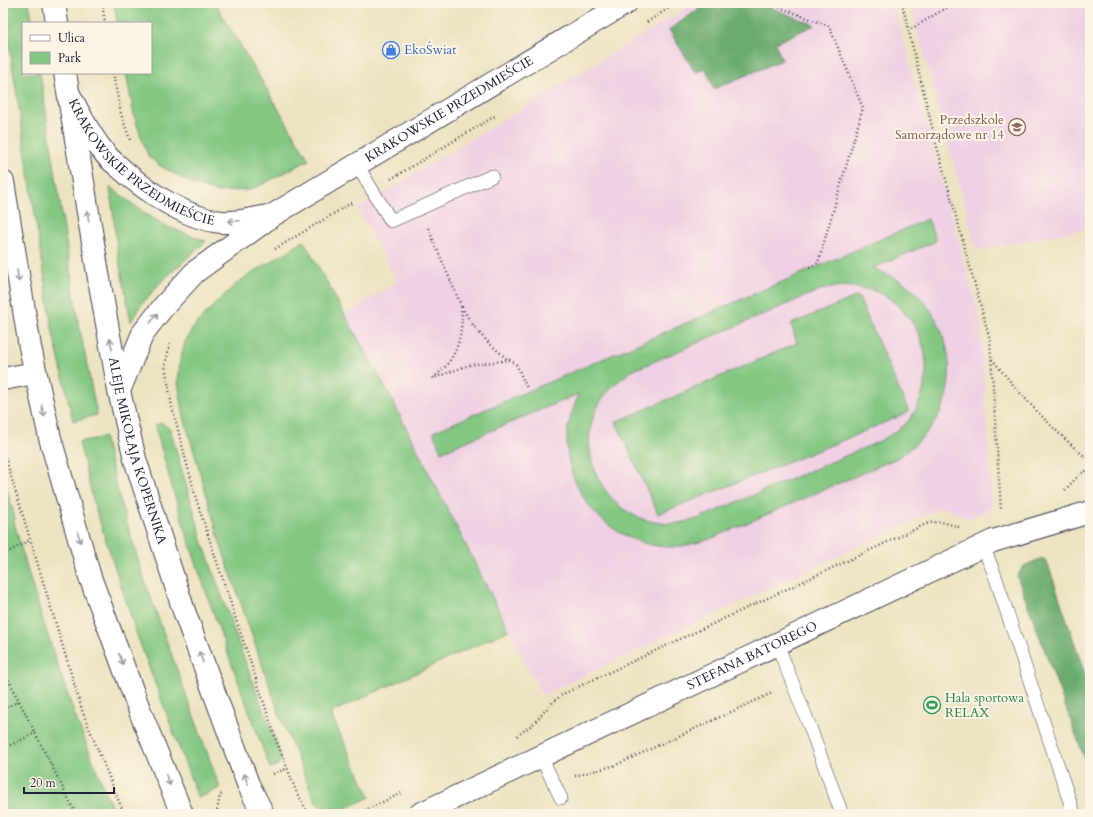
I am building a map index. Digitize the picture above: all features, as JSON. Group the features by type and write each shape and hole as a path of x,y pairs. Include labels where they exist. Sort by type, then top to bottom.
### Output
{"street":[{"path":"54,3 58,22"},
{"name":"KRAKOWSKIE PRZEDMIEŚCIE","path":"119,391 143,333 164,306 195,272 273,215 626,3"},
{"name":"KRAKOWSKIE PRZEDMIEŚCIE","path":"66,82 91,134 104,153 135,182 169,204 207,220 223,222 246,221 273,215"},
{"name":"ALEJE MIKOŁAJA KOPERNIKA","path":"66,82 119,391 135,459 184,611 248,784 263,814"},
{"path":"3,182 35,373 50,438 90,577 141,714 182,814"},
{"path":"3,379 35,373"},
{"name":"STEFANA BATOREGO","path":"420,814 993,541 1090,512"}],"lane":[{"path":"358,165 391,221 492,176"},
{"path":"983,546 994,574 1074,814"},
{"path":"777,644 842,814"},
{"path":"541,757 561,798"}],"path":[{"path":"102,3 105,22"},
{"path":"768,3 828,26 863,108 818,263 808,268"},
{"path":"902,3 936,143 990,340 1001,517"},
{"path":"908,31 954,3"},
{"path":"113,74 121,114 132,144"},
{"path":"419,208 461,305 477,332 516,364 527,388"},
{"path":"270,252 301,233"},
{"path":"461,305 462,320 460,338 454,354 444,369 431,379 469,366 510,360"},
{"path":"171,342 165,365 172,407 196,502 278,742 296,790 306,809 315,814"},
{"path":"991,359 1018,390 1070,444 1090,461"},
{"path":"3,450 83,713 124,814"},
{"path":"1063,492 1080,474 1090,469"},
{"path":"515,737 533,724 554,701 563,694 926,524 945,522 966,529"},
{"path":"3,554 30,540"},
{"path":"3,669 76,814"},
{"path":"554,782 616,765 793,684"},
{"path":"3,709 19,701"},
{"path":"3,749 35,734"},
{"path":"357,814 405,791"}],"shaded area":[{"path":"695,3 893,3 980,318 992,507 969,519 942,507 542,695 390,396 344,315 398,282 358,209"},
{"name":"Przedszkole Samorządowe nr 14","path":"910,3 1090,3 1090,228 977,250"}],"green space":[{"path":"3,3 29,3 33,22 22,22 22,74 40,74 78,320 97,415 73,421 52,328"},
{"path":"114,3 215,3 309,160 249,190 216,192 192,184 159,165 148,156 134,116 126,74 152,74 152,22 117,22"},
{"path":"707,3 759,3 815,25 775,43 782,60 714,89 706,69 695,72 669,30"},
{"path":"110,187 149,216 168,227 206,241 161,282 140,306 131,322 118,255"},
{"path":"928,219 936,241 873,268 899,280 913,290 926,304 937,321 944,339 948,357 949,376 946,395 940,413 929,430 914,446 897,458 710,539 674,547 647,544 627,536 609,526 594,512 582,495 573,477 568,456 567,435 570,419 578,394 441,452 433,432","holes":["841,286 870,290 887,297 904,312 913,323 920,336 926,362 926,376 919,403 912,416 905,424 878,442 697,519 666,524 640,518 623,508 608,494 598,477 591,457 590,437 593,417 603,398 616,383 632,371 820,290"]},
{"path":"304,241 390,396 509,630 330,713 370,797 350,806 337,809 323,807 316,803 281,719 221,546 184,417 178,382 180,361 185,342 193,328 207,312 238,282"},
{"path":"858,296 909,412 839,442 658,514 616,422 797,343 791,324"},
{"path":"162,423 170,429 203,543 282,759 278,765 270,768 193,555 155,425"},
{"path":"104,437 121,504 144,579 220,788 198,798 137,635 94,504 79,442"},
{"path":"3,476 15,518 14,522 50,642 74,713 114,814 3,814"},
{"path":"1042,558 1047,561 1090,689 1090,773 1017,576 1024,566"}],"place":[{"name":"EkoŚwiat","path":"391,50"},
{"name":"Przedszkole Samorządowe nr 14","path":"1017,127"},
{"name":"Hala sportowa RELAX","path":"932,705"}]}
